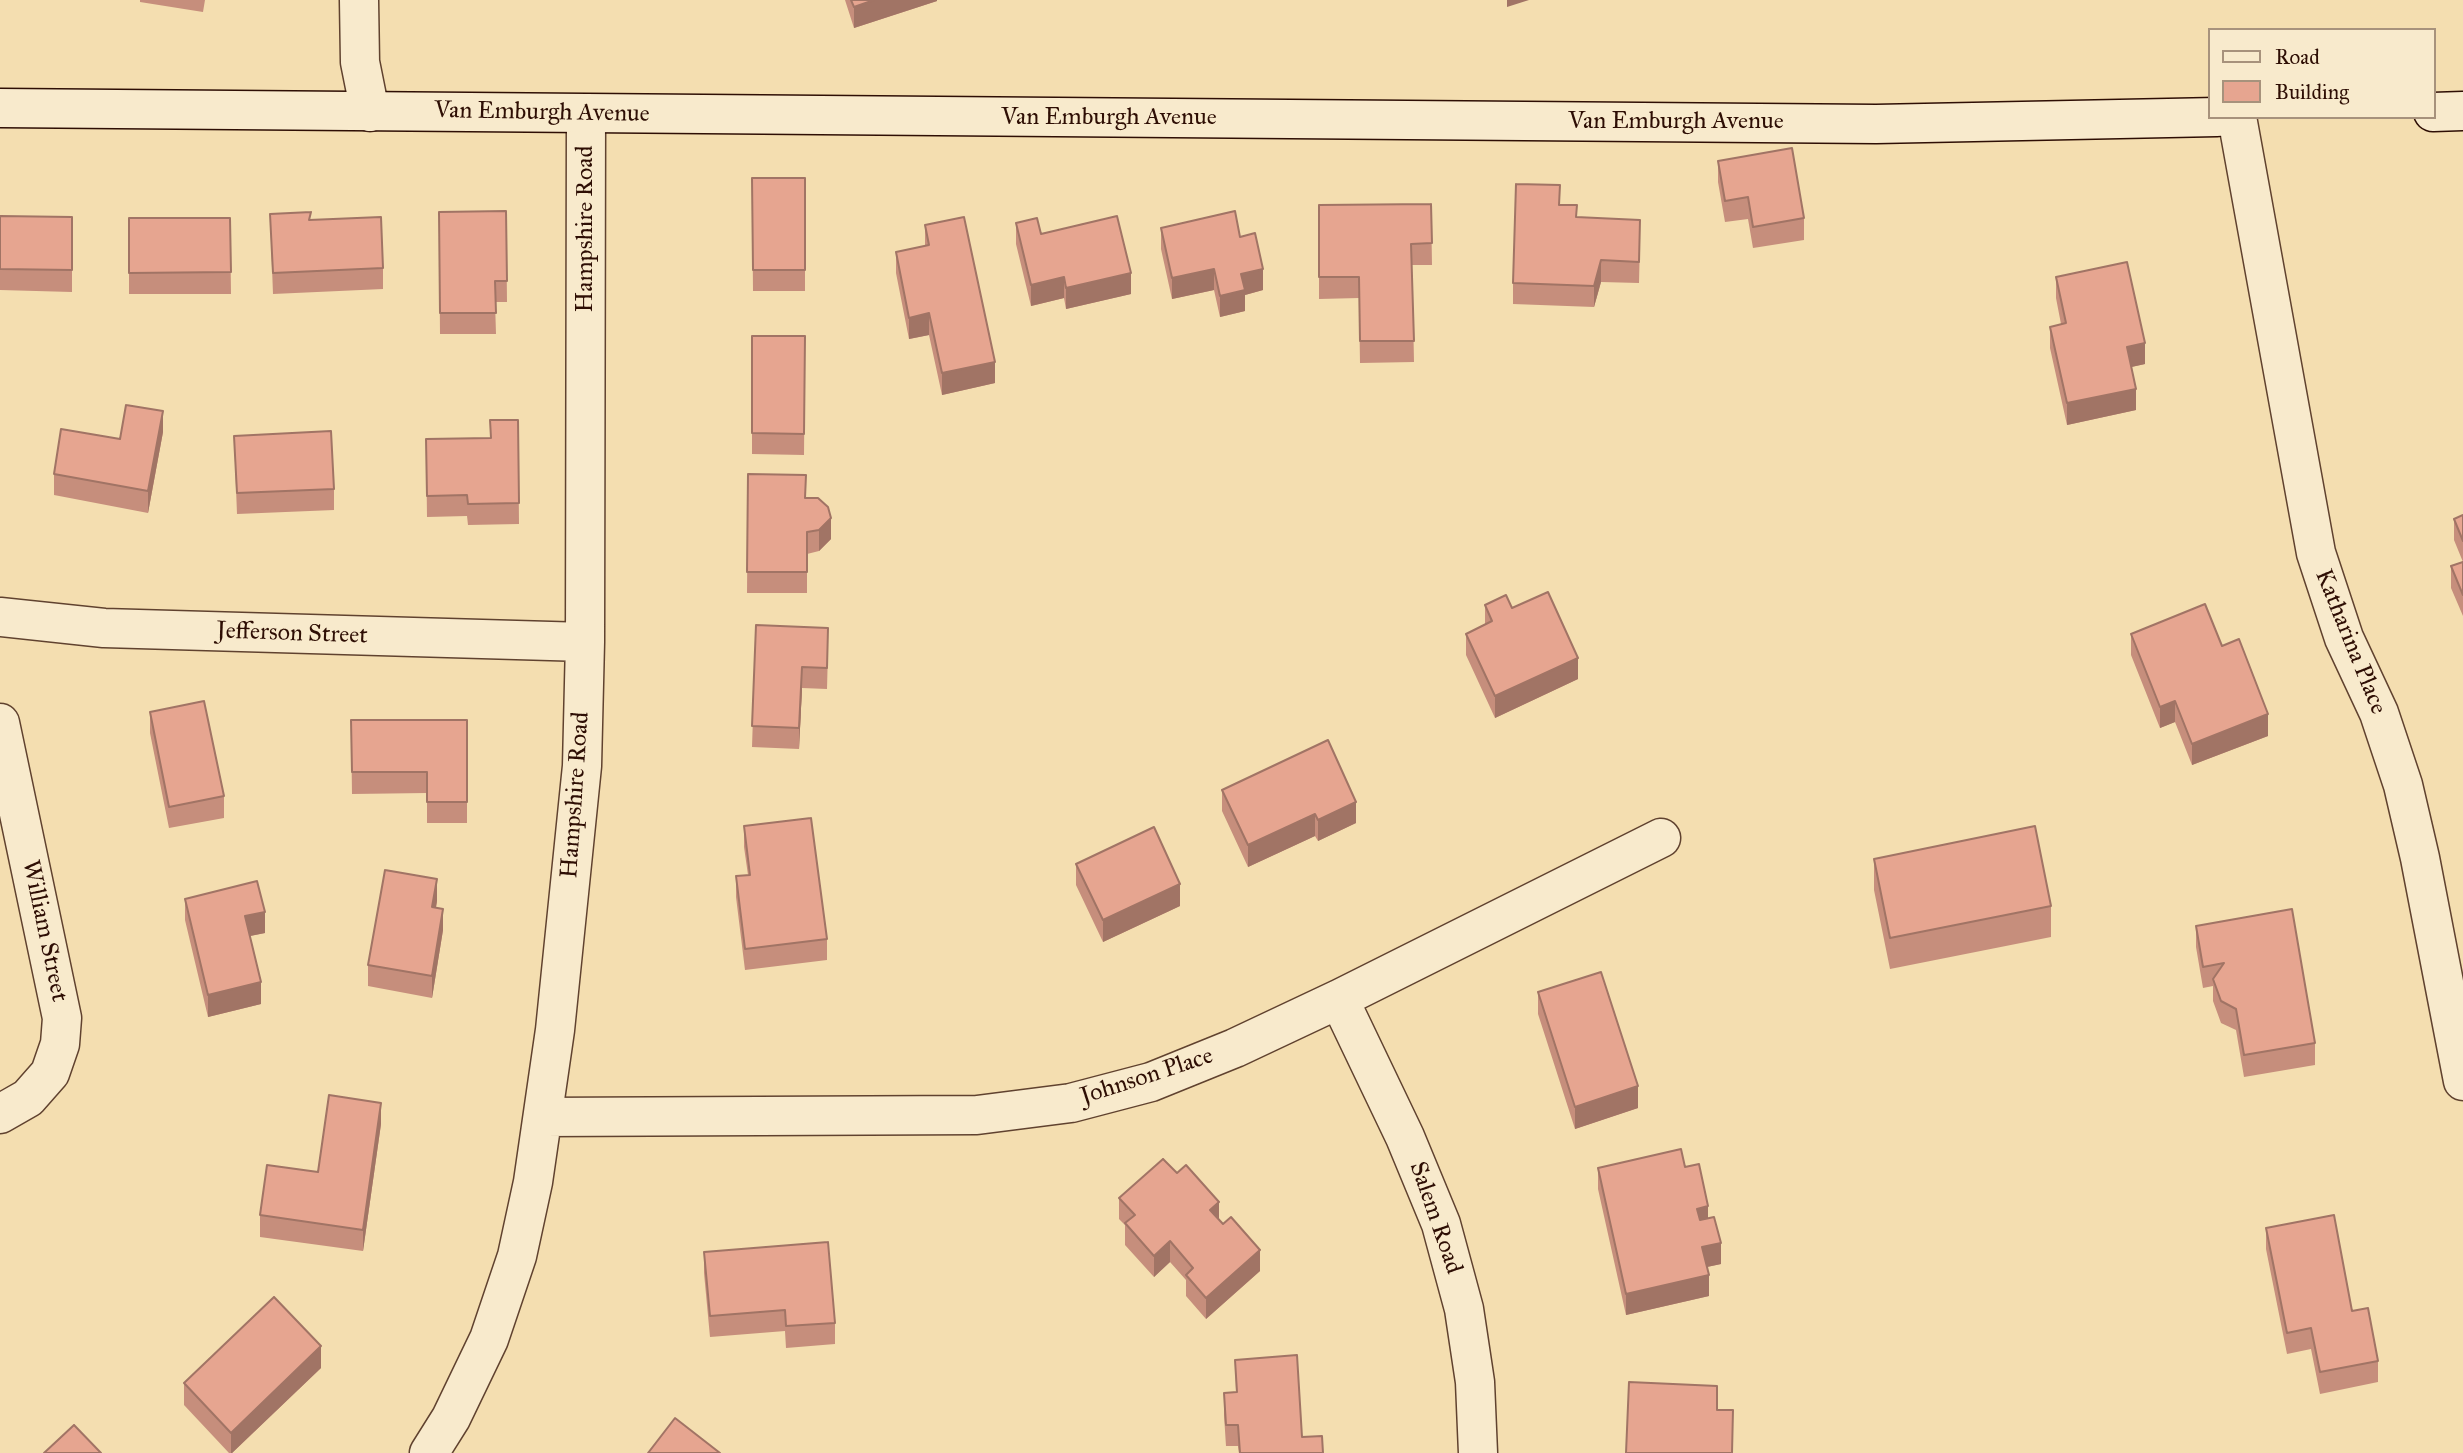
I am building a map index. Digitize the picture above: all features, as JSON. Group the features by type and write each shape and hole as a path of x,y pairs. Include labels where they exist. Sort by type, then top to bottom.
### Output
{"street":[{"path":"359,0 360,62 370,112"},
{"name":"Van Emburgh Avenue","path":"0,108 1876,124 2208,117"},
{"path":"2435,112 2463,111"},
{"name":"Hampshire Road","path":"429,1453 451,1418 489,1339 517,1256 533,1182 555,1030 582,766 585,642 586,114"},
{"name":"Katharina Place","path":"2237,119 2316,553 2344,638 2379,713 2403,785 2420,858 2463,1081"},
{"name":"Jefferson Street","path":"0,617 104,628 585,642"},
{"name":"William Street","path":"0,723 62,1018 60,1044 50,1073 28,1098 0,1114"},
{"name":"Johnson Place","path":"543,1117 977,1115 1071,1103 1151,1082 1234,1048 1339,999 1661,838"},
{"name":"Salem Road","path":"1339,999 1405,1137 1441,1224 1464,1309 1475,1382 1478,1453"}],"building":[{"path":"851,0 874,0 854,7"},
{"path":"1792,148 1804,218 1753,227 1748,197 1725,201 1718,161"},
{"path":"752,178 805,178 805,270 753,270"},
{"path":"1516,184 1560,185 1559,205 1577,205 1576,217 1640,220 1639,262 1601,260 1594,286 1513,283"},
{"path":"1431,204 1432,243 1411,244 1414,341 1360,341 1359,277 1319,277 1319,205"},
{"path":"506,211 507,281 495,281 496,313 440,313 439,212"},
{"path":"1235,211 1240,237 1255,233 1263,269 1241,274 1245,290 1220,296 1214,269 1172,278 1161,228"},
{"path":"311,212 309,220 381,217 383,268 273,273 270,214"},
{"path":"0,216 72,217 72,270 0,269"},
{"path":"1117,216 1131,273 1066,288 1064,277 1031,285 1016,223 1037,218 1041,234"},
{"path":"964,217 995,362 942,373 929,313 909,318 896,252 929,245 925,225"},
{"path":"129,218 230,218 231,272 129,273"},
{"path":"2127,262 2145,343 2127,347 2136,389 2067,403 2050,327 2066,323 2056,277"},
{"path":"752,336 805,336 804,434 752,433"},
{"path":"126,405 163,411 148,491 54,474 61,429 120,439"},
{"path":"490,420 518,420 519,503 468,504 467,495 427,496 426,439 491,438"},
{"path":"331,431 334,489 237,493 234,436"},
{"path":"748,474 806,475 805,498 818,498 828,507 831,518 819,530 807,532 807,572 747,572"},
{"path":"2463,515 2463,541 2454,519"},
{"path":"2463,562 2463,595 2451,566"},
{"path":"1548,592 1578,658 1495,696 1466,634 1492,621 1485,605 1506,595 1512,608"},
{"path":"2205,604 2222,646 2239,639 2268,714 2192,744 2175,701 2160,707 2131,634"},
{"path":"756,625 828,628 827,668 802,667 799,728 752,726"},
{"path":"204,701 224,796 169,807 150,712"},
{"path":"351,720 467,720 467,802 427,802 427,772 352,772"},
{"path":"1328,740 1356,802 1318,820 1315,814 1248,845 1222,790"},
{"path":"811,818 827,939 745,949 736,876 750,875 744,826"},
{"path":"2035,826 2051,906 1890,938 1874,859"},
{"path":"1154,827 1180,884 1103,920 1076,864"},
{"path":"385,870 437,879 432,907 443,909 432,976 368,965"},
{"path":"257,881 265,912 245,916 261,982 208,995 185,899"},
{"path":"2292,909 2315,1043 2244,1055 2236,1009 2221,1001 2213,979 2224,963 2203,967 2196,926"},
{"path":"1601,972 1638,1086 1575,1107 1538,992"},
{"path":"329,1095 381,1103 363,1230 260,1215 267,1165 318,1172"},
{"path":"1681,1149 1685,1167 1699,1164 1708,1206 1697,1209 1700,1220 1714,1217 1721,1243 1702,1247 1709,1275 1626,1294 1598,1168"},
{"path":"1163,1159 1177,1173 1186,1165 1219,1202 1210,1210 1223,1224 1231,1217 1260,1250 1206,1298 1186,1275 1193,1268 1170,1241 1154,1256 1125,1223 1135,1215 1119,1198"},
{"path":"2334,1215 2352,1311 2368,1308 2378,1361 2320,1372 2311,1328 2287,1333 2266,1228"},
{"path":"828,1242 835,1323 786,1326 785,1310 710,1316 704,1252"},
{"path":"274,1297 321,1346 231,1433 184,1383"},
{"path":"1297,1355 1302,1437 1322,1436 1323,1453 1240,1453 1238,1425 1226,1425 1224,1393 1237,1392 1235,1360"},
{"path":"1629,1382 1717,1386 1717,1410 1733,1410 1732,1453 1626,1453"},
{"path":"675,1418 720,1453 648,1453"},
{"path":"74,1425 101,1453 44,1453"}]}
